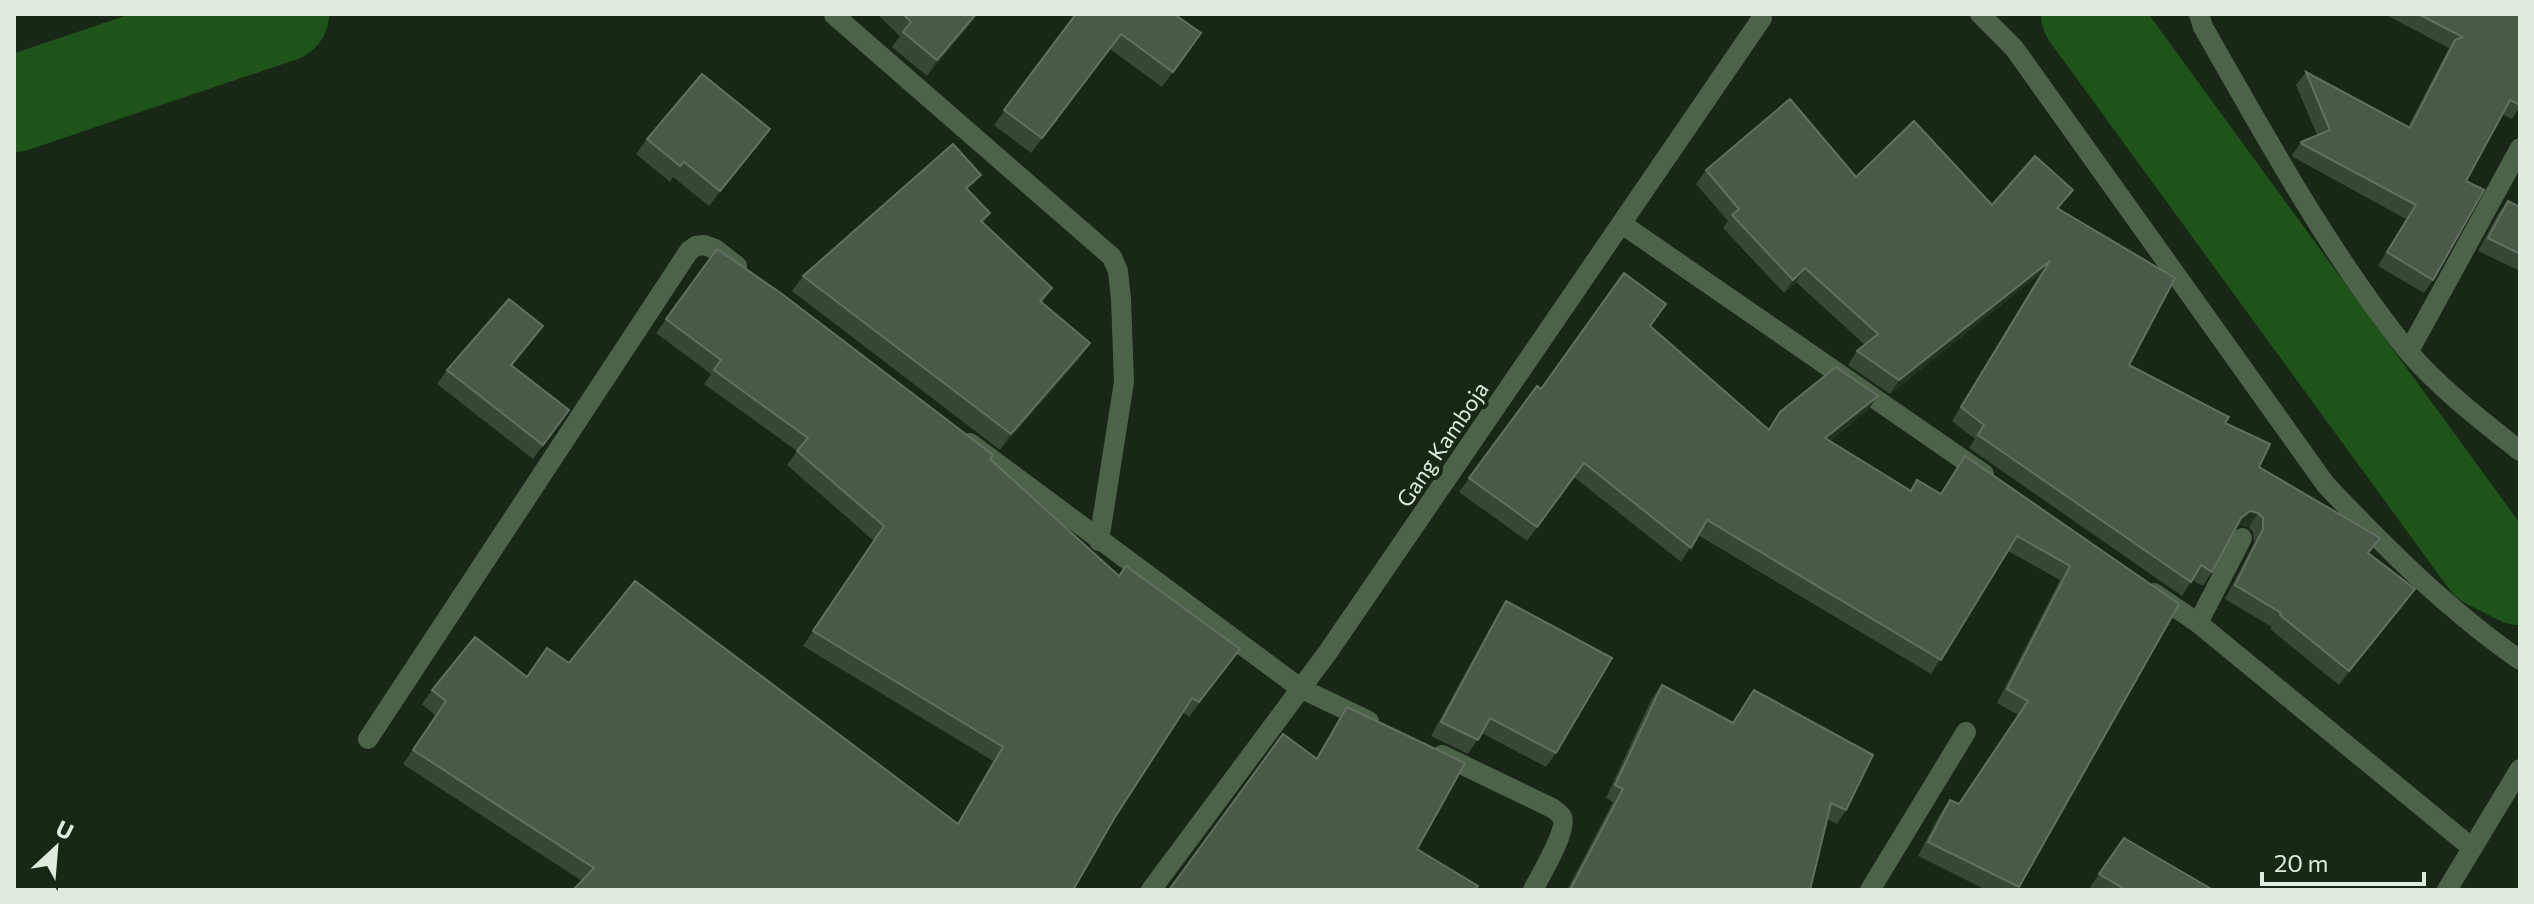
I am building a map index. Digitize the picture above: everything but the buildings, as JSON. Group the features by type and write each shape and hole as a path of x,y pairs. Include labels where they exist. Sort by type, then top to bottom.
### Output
{"street":[{"path":"1980,14 2014,48 2326,485 2367,528 2480,632 2520,660"},
{"path":"2199,14 2203,27 2312,217 2409,351 2471,412 2520,451"},
{"path":"834,15 1112,257 1118,271 1121,299 1124,382 1099,541"},
{"name":"Gang Kamboja","path":"1151,890 1328,652 1762,18"},
{"path":"2409,351 2520,148"},
{"path":"1622,224 2001,487"},
{"path":"368,739 689,251 696,246 709,247 752,278"},
{"path":"950,428 1300,688 1384,728"},
{"path":"2198,623 2242,538"},
{"path":"2132,578 2198,623 2471,847"},
{"path":"1870,890 1966,732"},
{"path":"1426,748 1561,815 1561,832 1533,890"},
{"path":"2447,890 2520,769"}],"waterway":[{"path":"14,104 281,14"},
{"path":"2089,14 2488,561 2520,577"}]}
